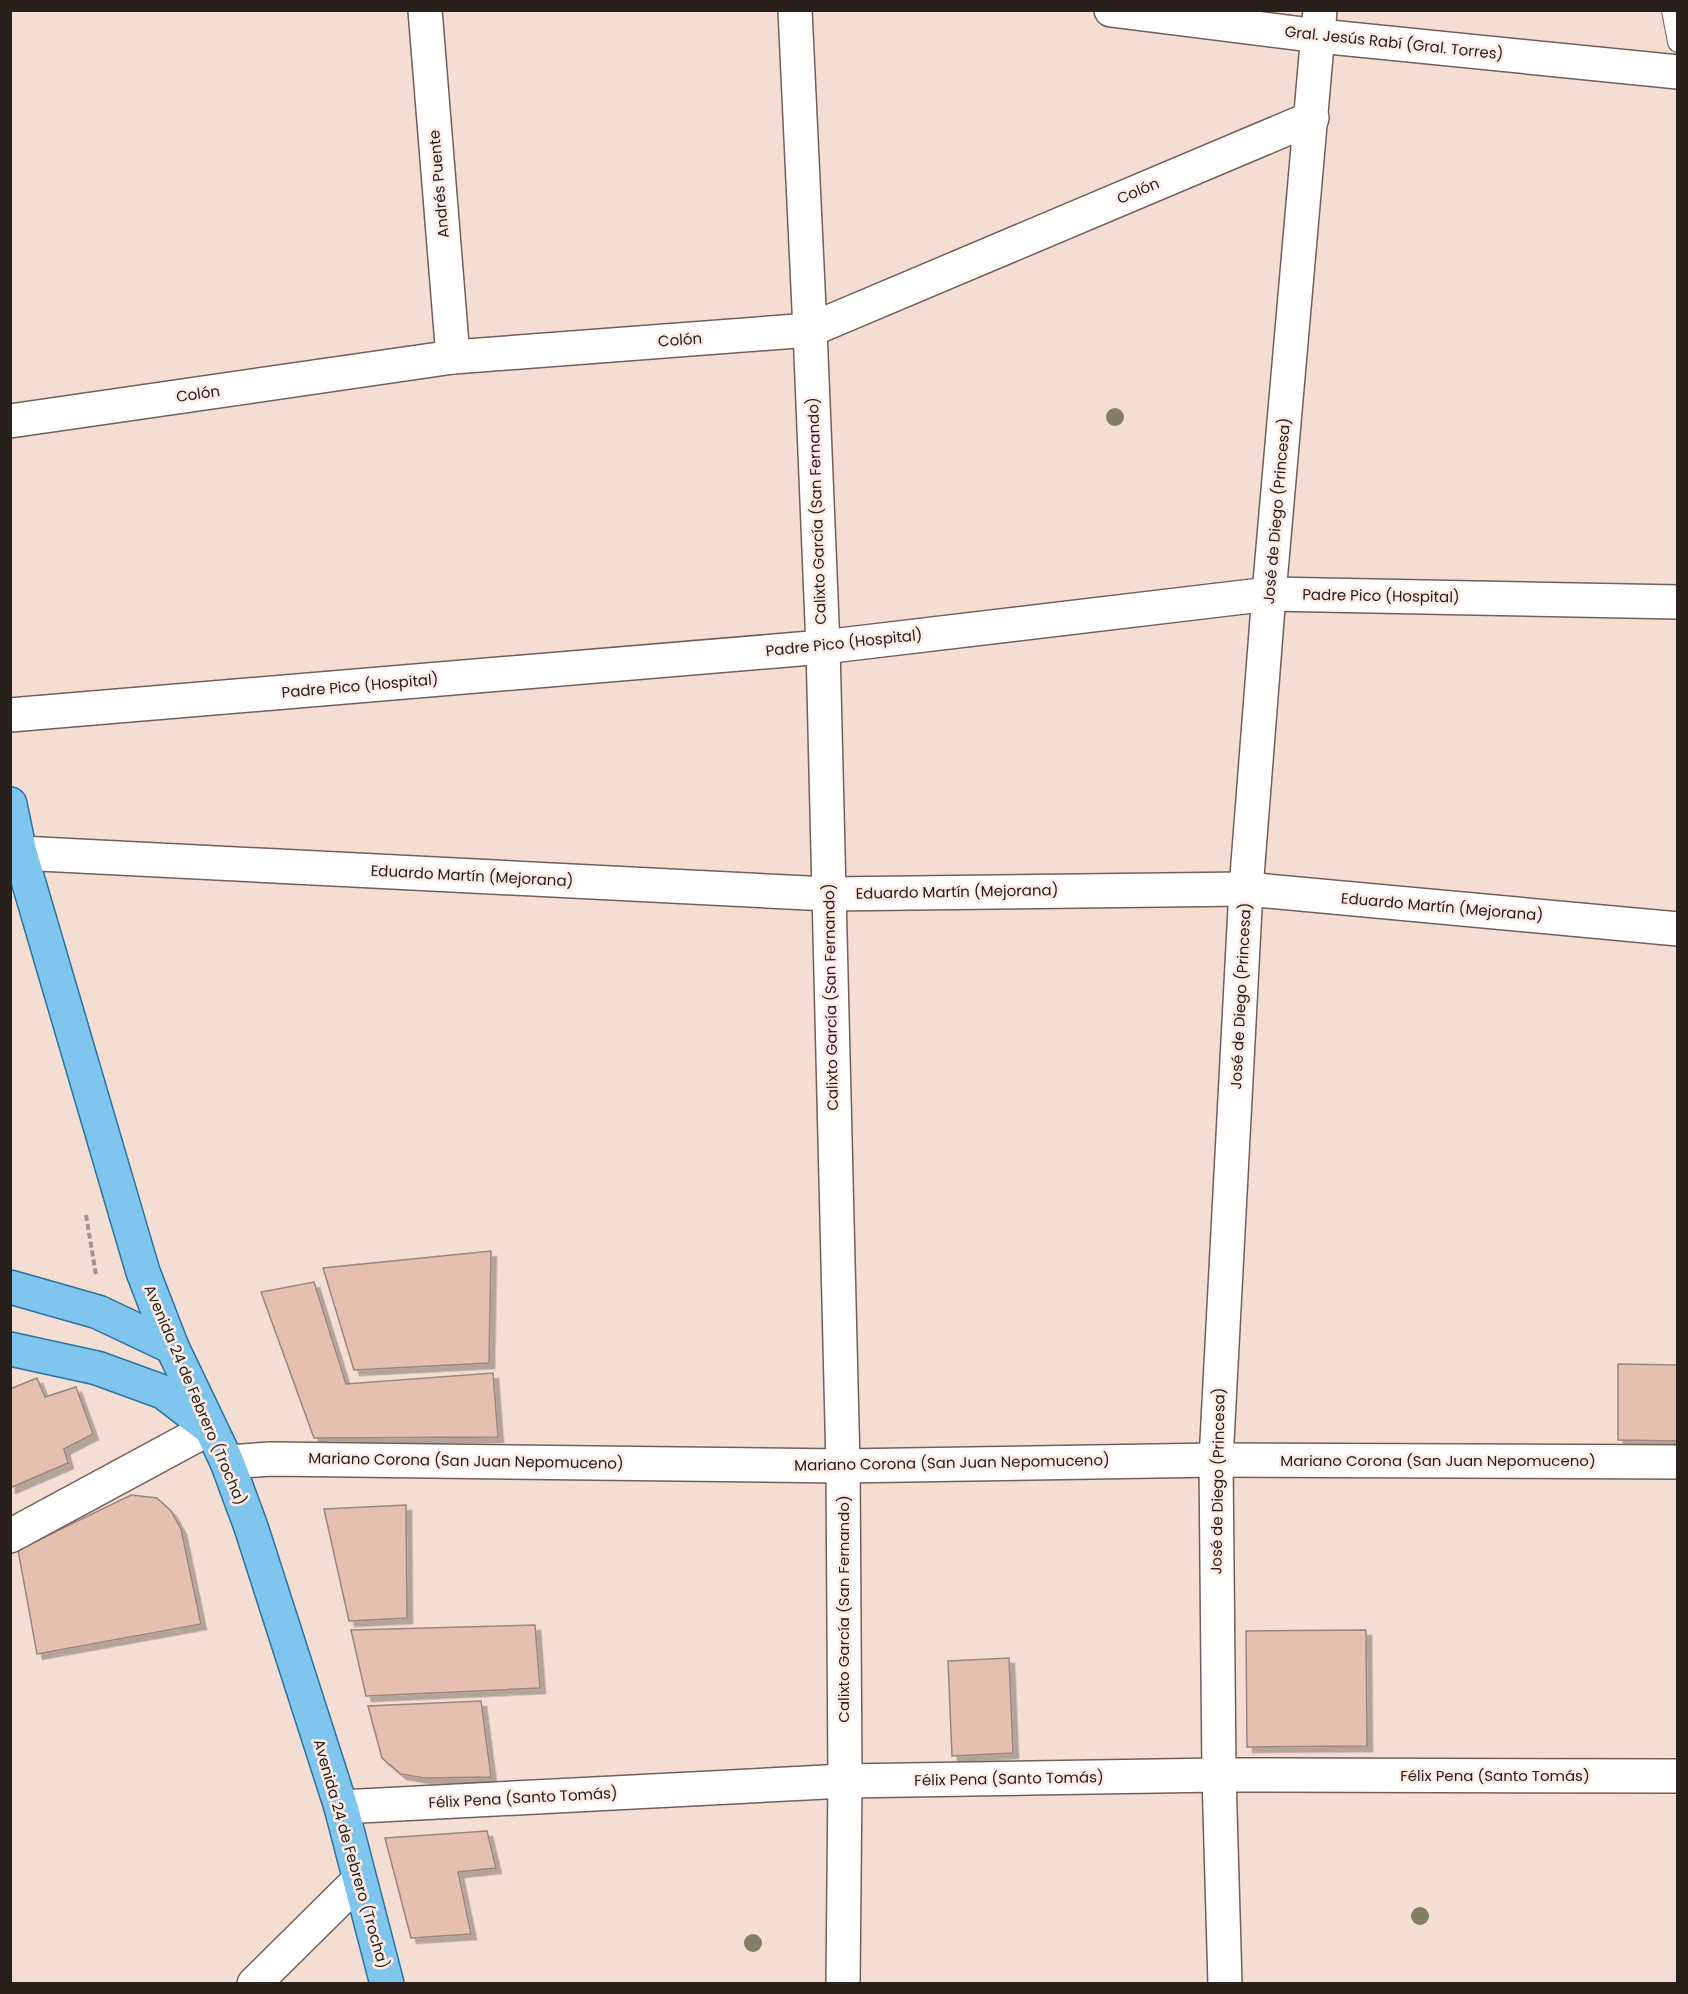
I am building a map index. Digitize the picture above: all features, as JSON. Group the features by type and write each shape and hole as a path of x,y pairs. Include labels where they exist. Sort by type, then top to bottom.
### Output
{"main road":[{"name":"Avenida 24 de Febrero (Trocha)","path":"10,804 20,853 143,1272 172,1347 227,1462 251,1527 341,1807 387,1983"},
{"path":"98,1312 123,1304 143,1272"},
{"path":"10,1287 98,1312 172,1347"},
{"path":"10,1349 98,1368 163,1392 210,1428"}],"street":[{"name":"Andrés Puente","path":"426,10 453,357"},
{"name":"Calixto García (San Fernando)","path":"795,10 823,647 843,1466 845,1781 843,1983"},
{"name":"Gral. Jesús Rabí (Gral. Torres)","path":"1111,10 1320,23 1677,72"},
{"name":"José de Diego (Princesa)","path":"1225,1983 1219,1776 1216,1460 1246,889 1269,594 1320,23"},
{"name":"Colón","path":"10,421 453,357 810,330 1312,118"},
{"name":"Padre Pico (Hospital)","path":"10,716 823,647 1269,594 1677,602"},
{"name":"Eduardo Martín (Mejorana)","path":"20,853 828,894 1246,889 1677,929"},
{"path":"10,1536 210,1428"},
{"name":"Mariano Corona (San Juan Nepomuceno)","path":"227,1462 271,1459 843,1466 1216,1460 1677,1462"},
{"name":"Félix Pena (Santo Tomás)","path":"341,1807 845,1781 1219,1776 1677,1776"},
{"path":"254,1983 359,1880"}],"lane":[{"path":"1672,10 1677,42"}],"building":[{"path":"491,1251 489,1363 354,1370 323,1268"},
{"path":"314,1282 346,1384 493,1373 498,1437 314,1438 261,1292"},
{"path":"1618,1364 1678,1365 1678,1441 1618,1440"},
{"path":"37,1378 45,1397 76,1387 93,1434 64,1449 68,1463 10,1488 10,1389"},
{"path":"131,1495 157,1498 171,1511 181,1529 201,1624 37,1654 18,1550"},
{"path":"406,1505 407,1618 349,1621 324,1509"},
{"path":"535,1625 540,1688 366,1696 351,1630"},
{"path":"1366,1630 1367,1746 1247,1747 1246,1631"},
{"path":"1009,1658 1013,1753 952,1756 948,1661"},
{"path":"481,1701 491,1777 425,1778 401,1774 382,1758 368,1706"},
{"path":"487,1831 496,1868 458,1872 471,1934 411,1938 385,1838"}]}
